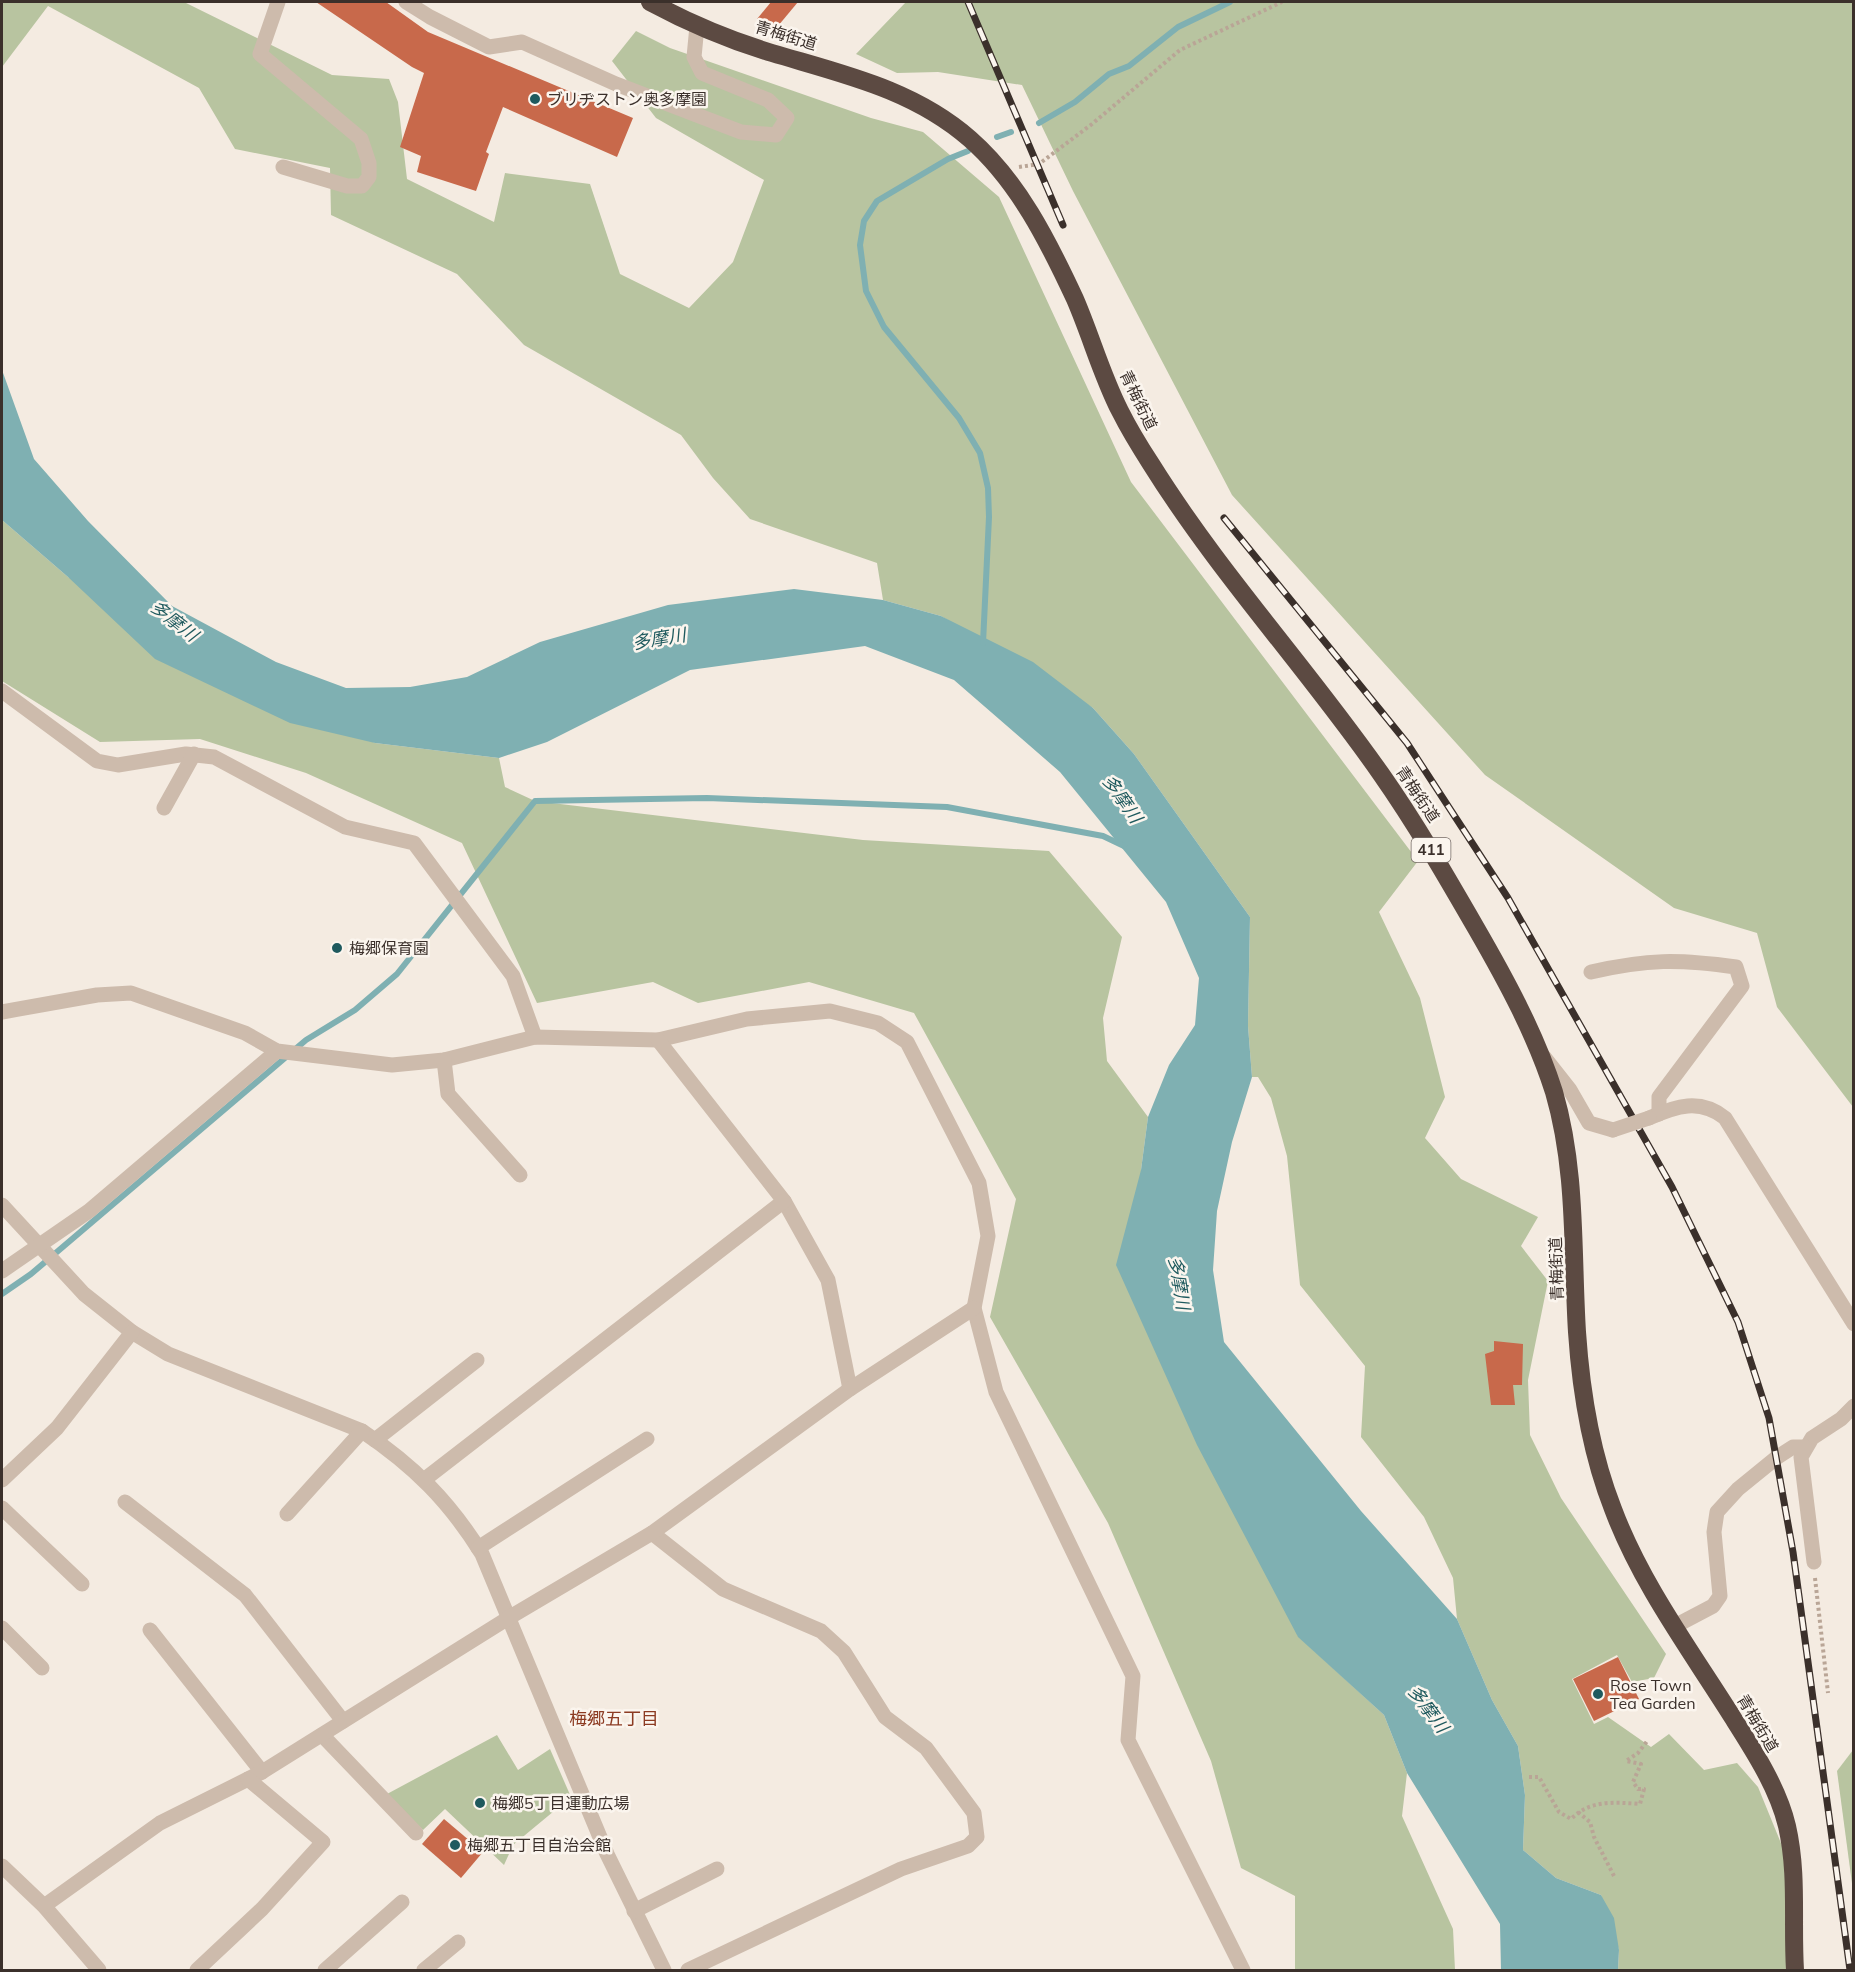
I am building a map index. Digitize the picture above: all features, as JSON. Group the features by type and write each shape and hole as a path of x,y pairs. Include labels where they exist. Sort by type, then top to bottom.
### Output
{"highway":[{"name":"青梅街道","path":"654,2 697,26 887,88 951,123 1003,170 1028,209 1075,300 1119,410 1152,467 1213,555 1379,770 1428,843 1505,977 1536,1045 1553,1090 1566,1144 1574,1207 1577,1331 1585,1409 1613,1510 1638,1565 1754,1752 1786,1821 1794,1885 1795,1971"}],"street":[{"path":"278,2 260,54 361,139 369,163 369,177 362,186 347,186 283,167"},
{"path":"406,2 489,47 522,42 616,84 741,132 776,135 787,118 768,99 702,73 694,57 697,26"},
{"path":"2,691 97,761 118,765 194,754 214,757 345,827 414,843 513,976 535,1037"},
{"path":"164,808 194,754"},
{"path":"1591,972 1645,962 1684,960 1736,967 1742,986 1659,1097 1654,1116"},
{"path":"2,1012 97,995 131,993 245,1033 277,1051 392,1065 444,1060 535,1037 658,1040 747,1019 830,1011 878,1023 907,1042 980,1183 988,1236 974,1308 996,1392 1133,1677 1128,1740 1243,1971"},
{"path":"658,1040 784,1201 828,1280 850,1389"},
{"path":"1536,1045 1570,1090 1589,1123 1613,1130 1676,1106 1694,1105 1714,1110 1725,1118 1854,1324"},
{"path":"2,1271 105,1198 277,1051"},
{"path":"444,1060 447,1094 520,1175"},
{"path":"425,1479 784,1201"},
{"path":"2,1205 84,1294 132,1332 168,1354 369,1435 425,1479 455,1512 478,1548 510,1617 607,1854 664,1971"},
{"path":"44,1906 160,1823 255,1775 510,1617 652,1533 850,1389 974,1308"},
{"path":"2,1480 57,1428 132,1332"},
{"path":"287,1514 369,1435 477,1360"},
{"path":"1814,1562 1800,1466 1805,1447 1812,1438 1841,1419 1854,1406"},
{"path":"478,1548 647,1439"},
{"path":"1675,1626 1713,1606 1720,1596 1714,1532 1717,1512 1738,1489 1776,1458 1793,1447 1805,1447"},
{"path":"125,1502 245,1595 343,1721"},
{"path":"2,1508 82,1584"},
{"path":"652,1533 723,1589 821,1631 834,1640 844,1652 885,1718 926,1748 974,1814 977,1825 977,1837 968,1846 901,1869 688,1971"},
{"path":"2,1628 42,1668"},
{"path":"150,1630 255,1775 323,1842 262,1909 197,1971"},
{"path":"322,1735 416,1833"},
{"path":"2,1866 44,1906 99,1971"},
{"path":"634,1911 717,1869"},
{"path":"325,1971 402,1902"},
{"path":"424,1971 458,1942"}],"path":[{"path":"1003,170 1039,164 1092,124 1180,50 1282,2"},
{"path":"1814,1562 1828,1693"},
{"path":"1529,1777 1539,1777 1559,1812 1571,1819 1578,1812 1593,1804 1640,1804 1644,1789 1638,1789 1633,1782 1641,1764 1626,1761 1638,1753 1648,1740"},
{"path":"1578,1812 1590,1822 1594,1837 1614,1876"}],"green space":[{"path":"2,2 184,2 332,75 389,79 398,102 407,179 494,222 505,173 590,184 620,274 689,308 733,262 764,180 656,118 612,61 636,31 670,48 871,118 923,132 999,197 1131,482 1418,861 1379,912 1420,998 1445,1097 1425,1138 1461,1179 1538,1217 1521,1246 1548,1281 1528,1380 1530,1435 1561,1498 1666,1654 1654,1678 1632,1682 1617,1655 1572,1679 1594,1724 1608,1717 1651,1747 1669,1734 1704,1770 1737,1763 1758,1787 1785,1853 1788,1970 1618,1970 1619,1950 1601,1895 1556,1878 1523,1850 1525,1795 1518,1746 1492,1700 1457,1619 1453,1578 1424,1517 1361,1437 1365,1366 1300,1285 1287,1156 1271,1098 1258,1077 1252,1077 1248,1026 1250,917 1134,754 1093,708 941,616 883,600 877,563 750,519 713,478 681,435 524,345 457,274 331,215 330,168 235,149 199,88 48,6 2,67"},
{"path":"906,2 1853,2 1853,1107 1777,1007 1757,933 1674,908 1485,775 1232,495 1073,191 1022,85 938,72 897,73 856,54"},
{"path":"2,520 68,577 375,743 499,758 505,787 535,801 863,840 1049,851 1122,937 1103,1018 1107,1061 1148,1117 1141,1170 1298,1636 1384,1715 1407,1773 1402,1816 1453,1929 1455,1970 1295,1970 1295,1896 1241,1868 1211,1761 1108,1523 990,1317 1016,1199 914,1013 809,982 698,1003 653,982 537,1003 462,843 306,773 200,739 100,742 2,681"},
{"name":"梅郷5丁目運動広場","path":"497,1735 518,1770 550,1749 571,1797 513,1845 504,1865 445,1809 423,1830 387,1794"},
{"path":"1854,1750 1853,1891 1837,1771"}],"water":[{"name":"多摩川","path":"2,370 34,459 88,521 172,606 276,662 346,688 410,687 467,677 540,642 668,605 794,589 883,600 941,616 1033,662 1093,708 1134,754 1250,917 1248,1026 1252,1077 1232,1142 1217,1211 1213,1270 1224,1342 1361,1511 1457,1619 1492,1700 1518,1746 1525,1795 1523,1850 1556,1878 1601,1895 1614,1918 1619,1950 1618,1970 1501,1970 1500,1924 1407,1773 1384,1715 1298,1637 1197,1445 1116,1265 1141,1170 1148,1117 1169,1065 1195,1025 1199,978 1166,902 1060,772 954,680 865,646 690,670 547,742 499,758 375,743 290,723 155,659 68,577 2,520"}],"building":[{"name":"ブリヂストン奥多摩園","path":"316,2 386,2 428,32 633,118 617,157 503,107 486,152 489,154 476,191 417,172 421,156 400,147 424,73"},
{"path":"771,2 798,2 773,32 757,19"},
{"path":"1494,1341 1523,1344 1522,1385 1513,1385 1515,1405 1491,1405 1485,1354 1494,1351"},
{"path":"1618,1657 1639,1699 1594,1721 1573,1679"},
{"path":"444,1819 483,1852 461,1878 422,1844"}],"waterway":[{"path":"1039,123 1075,102 1109,74 1129,66 1178,27 1230,2"},
{"path":"997,137 1011,132"},
{"path":"968,151 948,159 877,201 864,221 860,245 866,291 884,327 959,418 980,453 988,488 989,517 983,643"},
{"path":"2,1294 31,1274 306,1040 355,1010 397,974 535,801 707,798 947,807 1103,836 1124,846"}],"railway":[{"path":"968,2 1063,225"},
{"path":"1224,518 1407,743 1508,898 1672,1187 1738,1322 1769,1418 1793,1552 1850,1970"}],"place":[{"name":"ブリヂストン奥多摩園","path":"535,99"},
{"name":"梅郷保育園","path":"337,948"},
{"name":"Rose Town Tea Garden","path":"1598,1694"},
{"name":"梅郷5丁目運動広場","path":"480,1803"},
{"name":"梅郷五丁目自治会館","path":"455,1845"}],"district":[{"name":"梅郷五丁目","path":"614,1719"}]}
